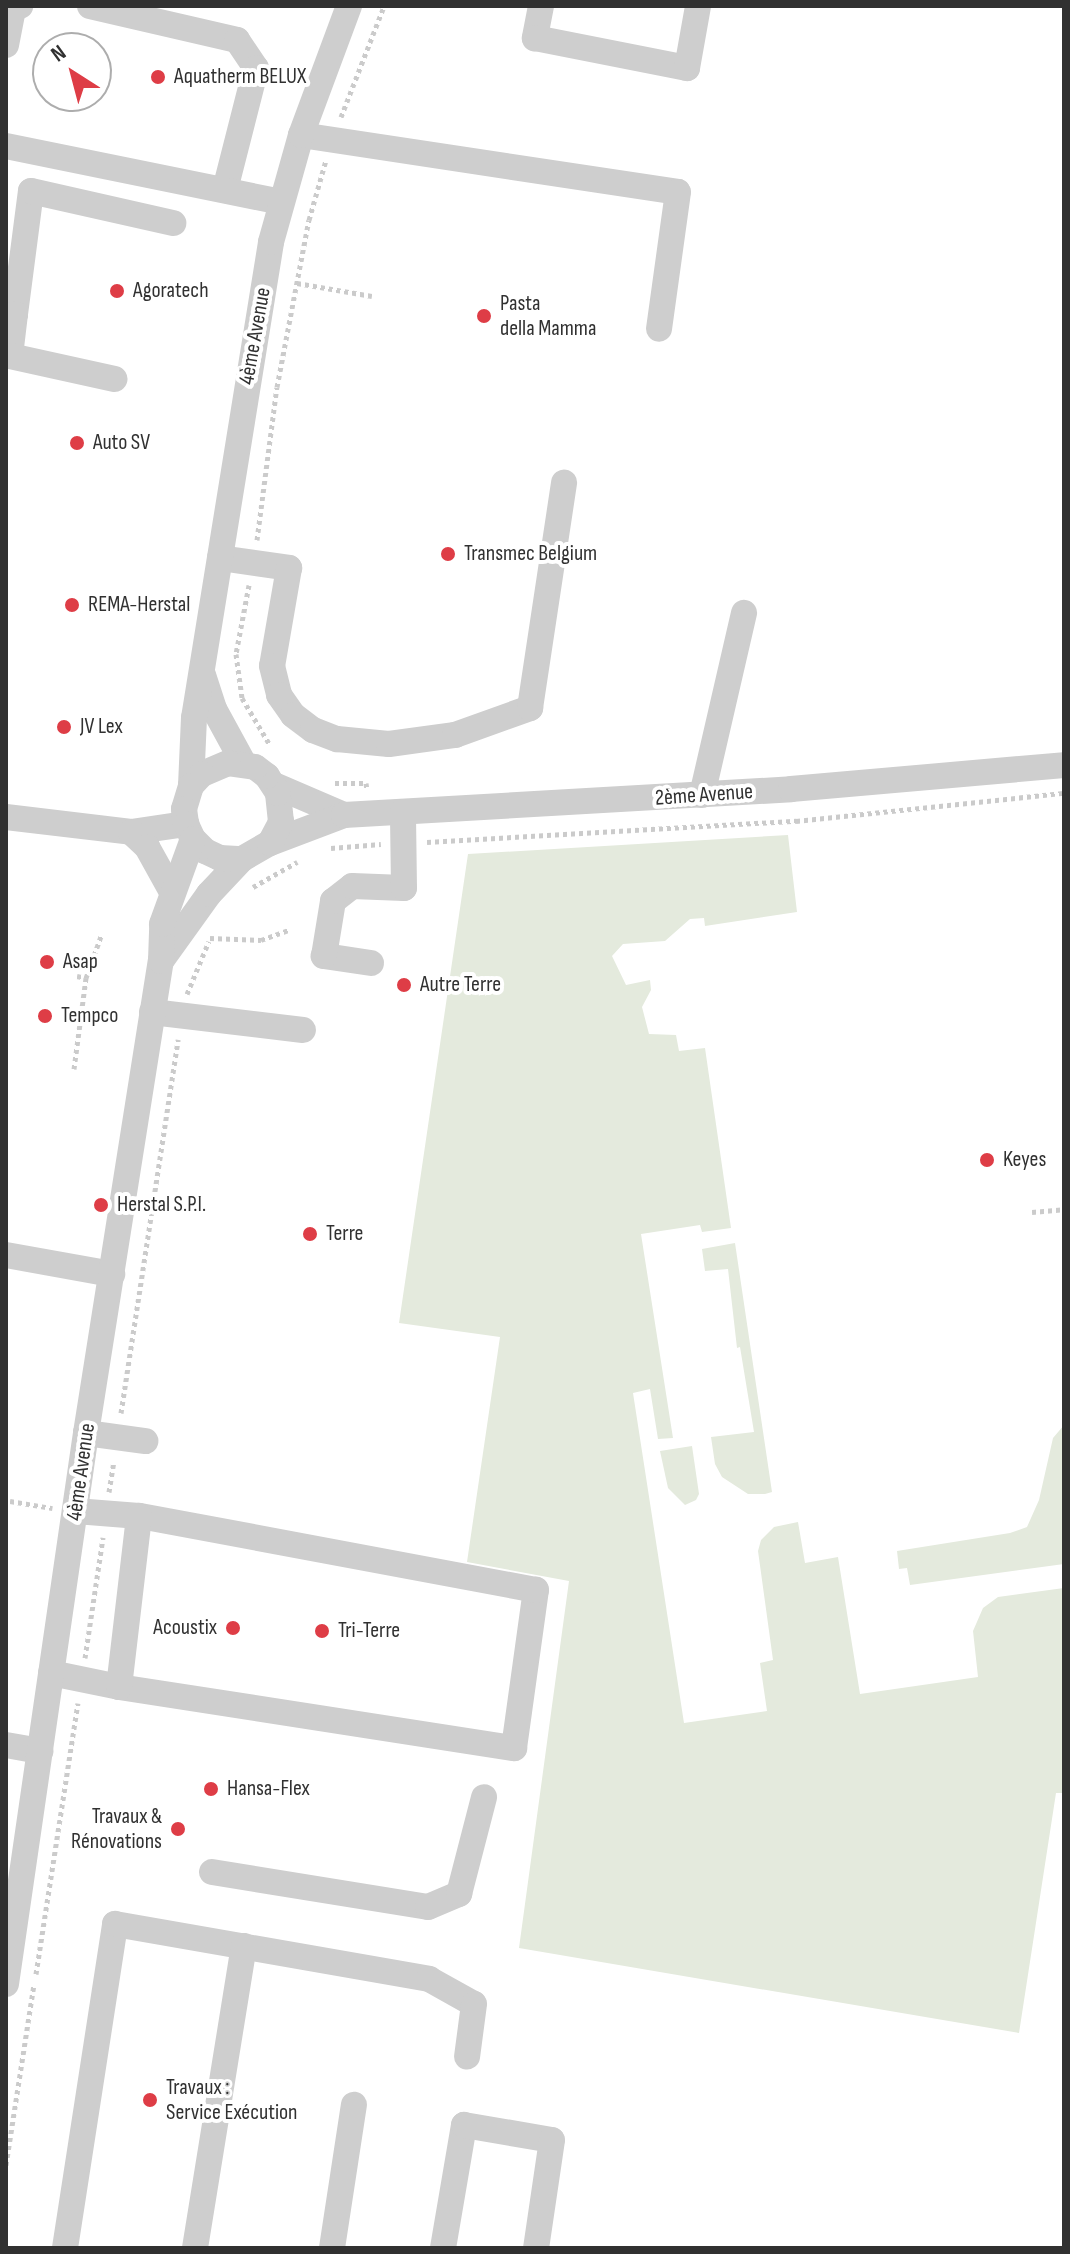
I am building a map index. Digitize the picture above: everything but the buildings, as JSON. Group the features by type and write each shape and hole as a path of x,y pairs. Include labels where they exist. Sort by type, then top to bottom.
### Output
{"street":[{"path":"6,45 13,9 20,6"},
{"path":"90,6 237,40 256,68 225,190"},
{"path":"541,6 535,38 687,68 698,6"},
{"name":"4ème Avenue","path":"6,1984 86,1433 161,961 162,924 190,832 184,809 191,786 194,718 250,362 281,202 338,10"},
{"path":"301,135 678,192 659,329"},
{"path":"6,146 281,202"},
{"path":"115,379 10,356 10,314 31,191 173,223"},
{"path":"220,558 289,568 272,666 279,695 293,715 313,730 337,739 389,744 455,735 530,708 564,483"},
{"path":"702,795 744,613"},
{"name":"4ème Avenue","path":"203,675 214,709 244,764 267,776 274,785"},
{"path":"191,786 214,766 244,764"},
{"name":"2ème Avenue","path":"270,843 356,814 702,795 1064,765"},
{"path":"270,843 281,822 281,803 274,785"},
{"name":"2ème Avenue","path":"274,785 356,814"},
{"path":"371,963 324,956 333,901 352,886 404,888 403,812"},
{"path":"6,817 131,832 190,832 220,858 242,859"},
{"path":"131,832 147,847 172,892"},
{"name":"4ème Avenue","path":"161,961 209,894 242,859 270,843"},
{"path":"152,1012 303,1030"},
{"path":"6,1255 112,1274"},
{"path":"86,1433 145,1441"},
{"path":"51,1673 119,1687 514,1748 536,1590 139,1516 75,1511"},
{"path":"119,1687 139,1516"},
{"path":"6,1745 40,1751"},
{"path":"212,1872 428,1907 459,1894 484,1797"},
{"path":"65,2248 115,1924 429,1979 474,2004 467,2057"},
{"path":"195,2248 244,1946"},
{"path":"332,2248 354,2105"},
{"path":"443,2248 464,2125 552,2140 536,2248"}],"path":[{"path":"274,750 242,698 236,654 254,562 277,387 309,220 332,142 384,6"},
{"path":"297,283 372,296"},
{"path":"325,783 366,783 356,814 369,844"},
{"path":"321,849 796,821 1064,793"},
{"path":"251,889 309,856"},
{"path":"6,2165 183,1015 189,983 217,927"},
{"path":"210,938 261,940 288,930"},
{"path":"74,1069 86,978 101,936"},
{"path":"77,976 86,978"},
{"path":"70,1021 78,1023"},
{"path":"1032,1212 1064,1209"},
{"path":"10,1501 75,1511"}],"shaded area":[{"path":"788,835 797,912 705,926 704,918 690,919 665,941 623,944 612,956 626,985 650,980 651,990 642,1007 649,1034 676,1035 679,1051 705,1048 731,1228 702,1232 700,1225 641,1234 673,1438 658,1439 650,1389 633,1393 684,1723 767,1711 760,1663 773,1660 758,1551 761,1540 774,1527 798,1522 805,1563 838,1557 860,1694 978,1677 973,1631 983,1608 998,1597 1064,1588 1064,1793 1056,1793 1019,2033 519,1948 569,1581 467,1562 500,1337 399,1323 468,854"},
{"path":"735,1243 772,1492 765,1494 748,1494 722,1477 715,1464 711,1437 754,1432 740,1347 737,1348 728,1269 705,1271 702,1249"},
{"path":"1064,1425 1064,1564 910,1585 907,1568 899,1569 897,1551 1010,1533 1027,1527 1039,1500 1053,1438"},
{"path":"692,1446 699,1494 696,1500 685,1505 668,1488 660,1451"}],"place":[{"name":"Aquatherm BELUX","path":"158,77"},
{"name":"Agoratech","path":"117,291"},
{"name":"Pasta della Mamma","path":"484,316"},
{"name":"Auto SV","path":"77,443"},
{"name":"Transmec Belgium","path":"448,554"},
{"name":"REMA-Herstal","path":"72,605"},
{"name":"JV Lex","path":"64,727"},
{"name":"Asap","path":"47,962"},
{"name":"Autre Terre","path":"404,985"},
{"name":"Tempco","path":"45,1016"},
{"name":"Keyes","path":"987,1160"},
{"name":"Herstal S.P.I.","path":"101,1205"},
{"name":"Terre","path":"310,1234"},
{"name":"Acoustix","path":"233,1628"},
{"name":"Tri-Terre","path":"322,1631"},
{"name":"Hansa-Flex","path":"211,1789"},
{"name":"Travaux & Rénovations","path":"178,1829"},
{"name":"Travaux : Service Exécution","path":"150,2100"}]}
